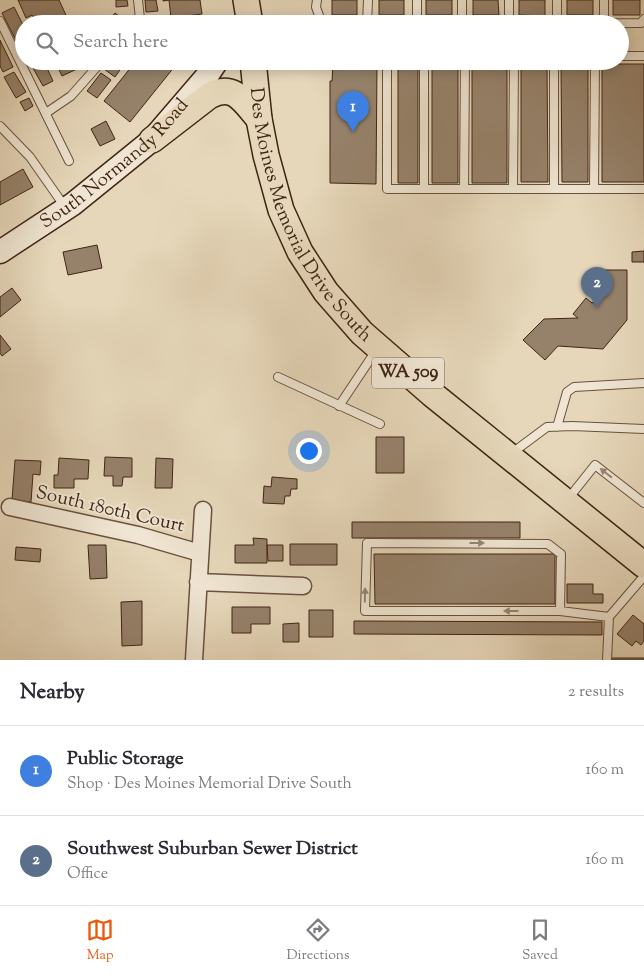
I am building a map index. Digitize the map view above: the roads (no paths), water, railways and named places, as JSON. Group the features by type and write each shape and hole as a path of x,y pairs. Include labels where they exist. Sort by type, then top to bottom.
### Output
{"main road":[{"name":"Des Moines Memorial Drive South","path":"254,70 259,118 266,155 281,210 300,252 326,292 362,333 432,394 644,565"},
{"path":"152,140 209,96 224,90 238,95 259,118"}],"street":[{"name":"South Normandy Road","path":"0,252 66,209 152,140 211,70"},
{"name":"South 180th Court","path":"10,508 138,535 200,553"},
{"path":"194,660 203,510"},
{"path":"198,582 303,586"}],"lane":[{"path":"138,0 140,15"},
{"path":"317,0 316,7 319,15"},
{"path":"368,0 368,15"},
{"path":"417,0 417,15"},
{"path":"462,0 462,15"},
{"path":"509,0 509,15"},
{"path":"557,0 557,15"},
{"path":"604,0 604,15"},
{"path":"629,23 641,23 644,20"},
{"path":"0,21 15,51"},
{"path":"629,56 644,56"},
{"path":"24,70 69,161"},
{"path":"46,113 71,96 94,70"},
{"path":"387,70 387,189 644,190"},
{"path":"424,70 424,189"},
{"path":"464,189 465,70"},
{"path":"513,189 514,70"},
{"path":"554,70 554,189"},
{"path":"594,190 595,70"},
{"path":"0,126 30,157 66,209"},
{"path":"339,406 378,347"},
{"path":"278,377 380,424"},
{"path":"557,427 567,392 574,387 644,383"},
{"path":"508,455 547,427 572,426 642,429 644,420"},
{"path":"566,502 595,465 644,503"},
{"path":"560,611 561,554 548,544 367,542 365,611 560,611 610,617"},
{"path":"607,660 610,617 644,576"}],"place":[{"name":"Public Storage","path":"353,132"},
{"name":"Southwest Suburban Sewer District","path":"597,308"}]}
